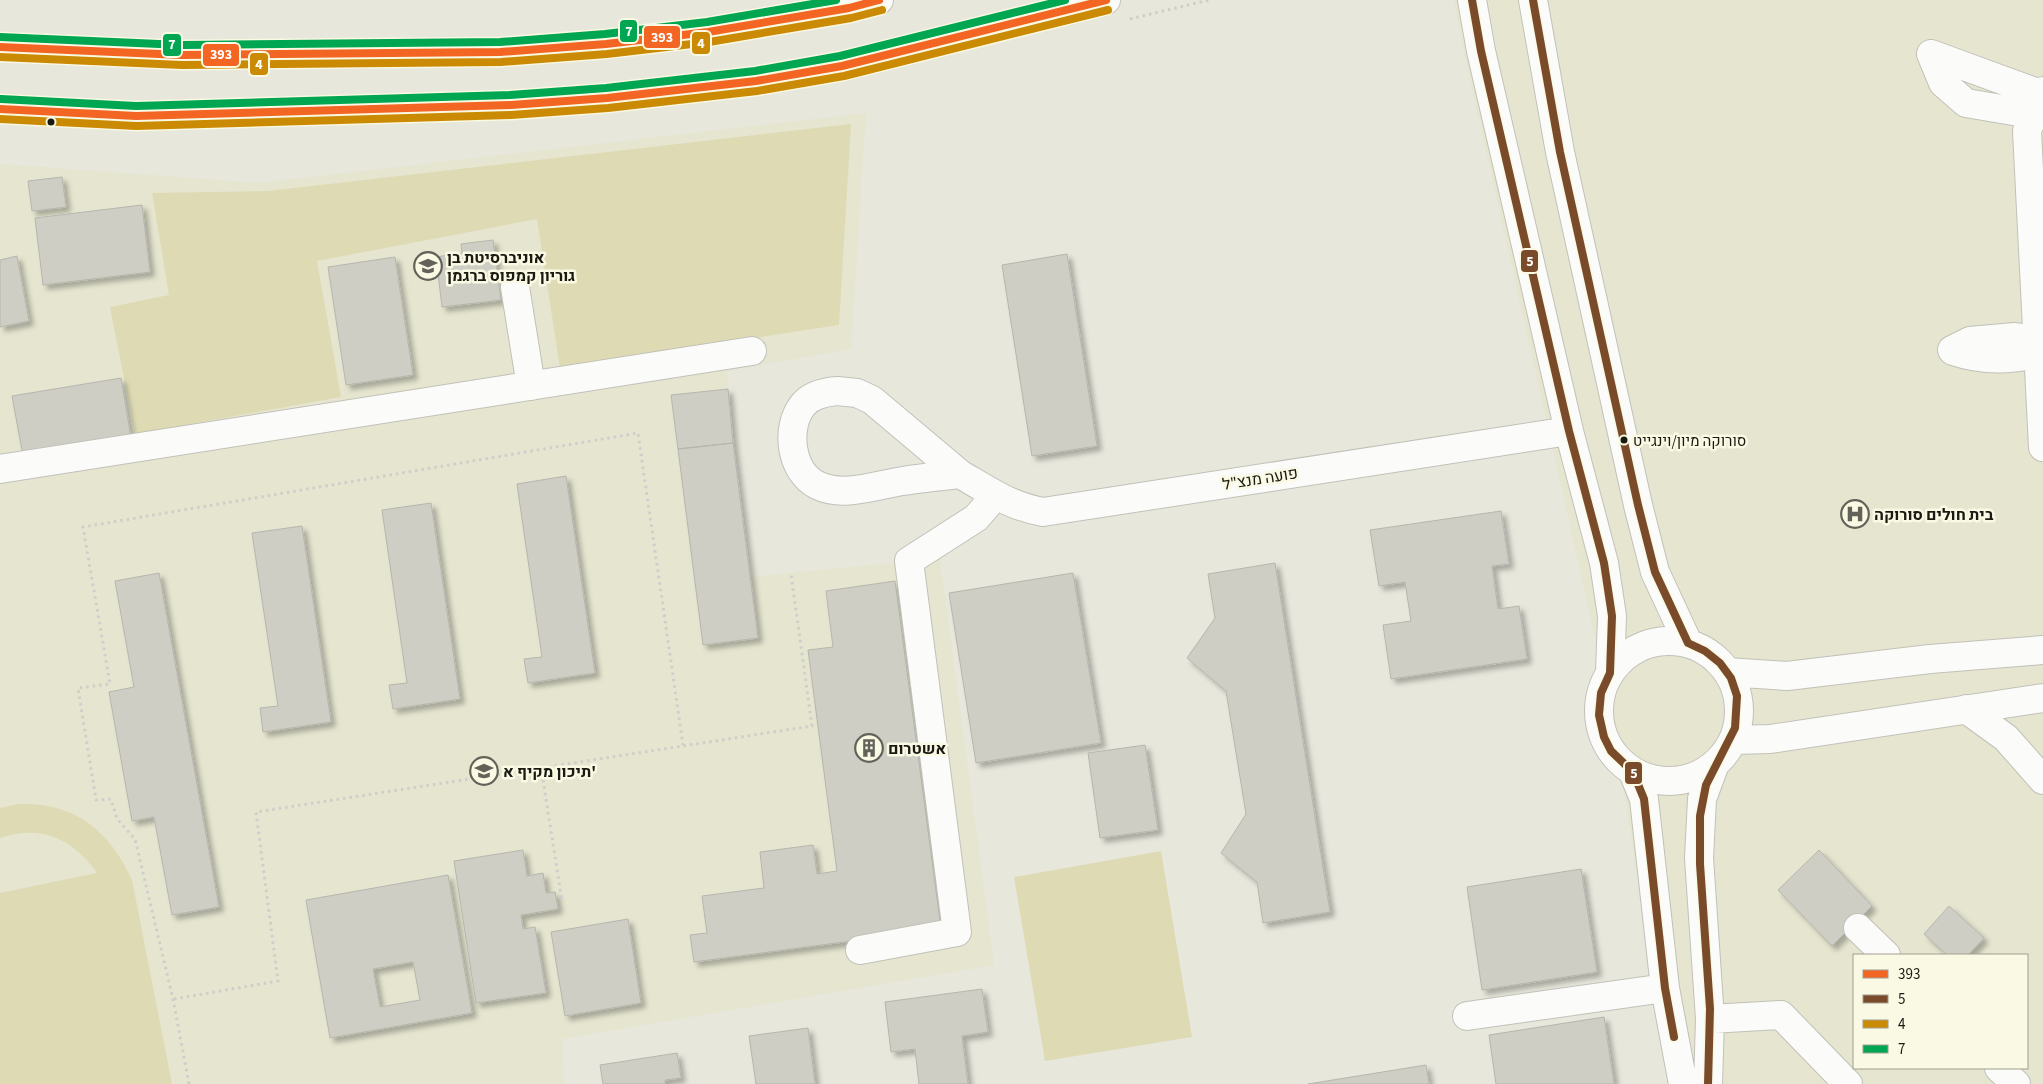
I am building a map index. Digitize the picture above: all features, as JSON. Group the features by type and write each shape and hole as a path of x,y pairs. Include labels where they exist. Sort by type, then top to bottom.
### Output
{"street":[{"path":"0,48 182,55 500,52 606,44 708,32 849,8 879,0"},
{"path":"0,109 136,116 511,104 607,98 756,81 842,66 1106,0"},
{"path":"1472,0 1481,51 1569,431 1604,563 1612,616 1610,673"},
{"path":"1533,0 1560,152 1654,572 1688,643"},
{"path":"2040,102 2027,131 2040,346 2043,447"},
{"path":"515,287 530,386"},
{"path":"0,469 752,351"},
{"name":"פועה מנצ\"ל","path":"960,474 901,481 860,489 833,490 816,484 802,473 794,454 792,435 794,419 804,403 821,393 837,391 857,392 872,400 960,474 1020,508 1043,512 1569,431"},
{"path":"860,950 957,932 909,561 976,518 996,495"},
{"path":"1708,1084 1710,1019 1699,858 1702,799 1715,764 1733,740 1739,717 1737,693 1727,672 1703,649 1688,643 1666,640 1644,645 1625,656 1610,673 1601,693 1599,715 1604,737 1611,751 1633,772 1650,779 1666,781 1684,780 1700,774 1715,764"},
{"path":"1727,672 1787,676 1930,659 2043,650"},
{"path":"1733,740 1770,739 2043,698"},
{"path":"1966,709 2006,738 2043,780"},
{"path":"1633,772 1644,800 1665,988 1683,1084"},
{"path":"1858,928 1885,954"},
{"path":"1467,1016 1665,988"},
{"path":"1710,1019 1781,1015 1848,1084"},
{"path":"2001,1069 2016,1084"}],"path":[{"path":"189,1084 174,999 135,839 116,819 111,799 96,800 78,688 110,684 83,527 638,433 683,745"},
{"path":"174,999 278,981 256,812 812,726 792,574"},
{"path":"541,767 562,901"}],"shaded area":[{"name":"בית חולים סורוקה","path":"1454,0 2043,0 2043,1084 1669,1084 1613,718 1463,48"},
{"name":"תיכון מקיף א'","path":"866,113 851,349 727,371 733,443 751,577 940,558 994,965 562,1039 564,1084 0,1084 0,164 258,183"},
{"path":"851,124 839,325 560,368 537,219 317,261 341,397 135,434 110,307 169,295 152,193 268,191"},
{"path":"19,804 57,808 74,814 101,834 113,847 123,863 132,880 172,1084 0,1084 0,893 97,873 77,851 67,843 55,838 29,833 0,838 0,808"},
{"path":"1161,851 1192,1037 1045,1061 1014,877"}],"building":[{"path":"62,177 66,207 32,211 28,181"},
{"path":"142,205 150,272 43,285 35,218"},
{"path":"493,240 501,300 442,307 436,257 462,253 461,244"},
{"path":"1067,254 1097,446 1032,456 1002,265"},
{"path":"17,256 29,321 0,327 0,260"},
{"path":"395,257 413,375 346,385 328,267"},
{"path":"121,378 131,438 23,456 12,396"},
{"path":"728,389 733,443 678,449 671,395"},
{"path":"733,443 758,638 703,645 678,449"},
{"path":"566,476 595,673 528,683 524,659 542,657 517,484"},
{"path":"431,503 460,699 393,709 389,685 407,683 382,510"},
{"path":"1501,511 1509,564 1492,566 1498,609 1519,606 1527,659 1391,679 1383,625 1411,621 1405,582 1379,586 1370,530"},
{"path":"302,526 331,722 263,732 260,708 278,706 252,533"},
{"path":"1275,563 1330,912 1263,923 1257,882 1221,853 1246,814 1226,691 1187,658 1215,618 1208,574"},
{"path":"159,573 219,907 172,915 154,817 132,821 109,692 134,687 115,581"},
{"path":"1073,573 1101,743 976,763 949,593"},
{"name":"אשטרום","path":"895,581 941,929 694,962 690,935 707,933 702,896 764,888 760,852 813,845 817,874 837,871 808,650 833,647 826,591"},
{"path":"1145,745 1158,830 1100,838 1088,753"},
{"path":"523,850 527,876 543,873 546,893 555,892 558,909 521,915 523,929 535,927 546,993 476,1003 454,861"},
{"path":"1819,850 1872,906 1832,946 1778,890"},
{"path":"1581,869 1597,972 1482,990 1467,887"},
{"path":"448,875 472,1013 330,1038 306,900","holes":["413,962 420,1000 380,1007 373,969"]},
{"path":"1949,906 1984,938 1969,954 1946,954 1924,934"},
{"path":"628,919 641,1003 565,1016 551,932"},
{"path":"982,989 988,1032 962,1036 968,1084 919,1084 915,1049 891,1052 885,1002"},
{"path":"1604,1017 1614,1084 1496,1084 1489,1035"},
{"path":"808,1028 815,1084 756,1084 749,1036"},
{"path":"677,1053 681,1078 665,1080 665,1084 603,1084 600,1065"},
{"path":"1426,1065 1429,1084 1308,1084"}],"transit line":[{"name":"7","path":"0,37 182,45 500,42 605,34 707,22 836,0"},
{"name":"393","path":"0,47 182,55 500,52 606,44 708,32 849,8 879,0"},
{"name":"7","path":"1,99 136,106 510,95 606,88 755,71 840,56 1065,0"},
{"name":"393","path":"0,109 136,116 511,105 607,98 756,81 842,66 1106,0"},
{"name":"5","path":"1472,0 1481,51 1569,431 1604,563 1612,616 1610,673 1601,693 1599,715 1604,737 1611,751 1633,772 1644,799 1665,988 1674,1037"},
{"name":"5","path":"1533,0 1560,152 1638,505 1655,572 1688,643 1705,651 1720,663 1731,678 1737,696 1735,728 1706,785 1700,816 1700,864 1710,1009 1708,1084"},
{"name":"4","path":"0,57 182,65 501,62 607,54 709,42 851,18 882,10"},
{"name":"4","path":"0,119 136,126 511,115 608,108 757,91 844,76 1108,10"}],"place":[{"name":"אוניברסיטת בן גוריון קמפוס ברגמן","path":"428,266"},
{"name":"סורוקה מיון/וינגייט","path":"1624,440"},
{"name":"בית חולים סורוקה","path":"1855,514"},
{"name":"אשטרום","path":"869,748"},
{"name":"תיכון מקיף א'","path":"484,771"}]}
